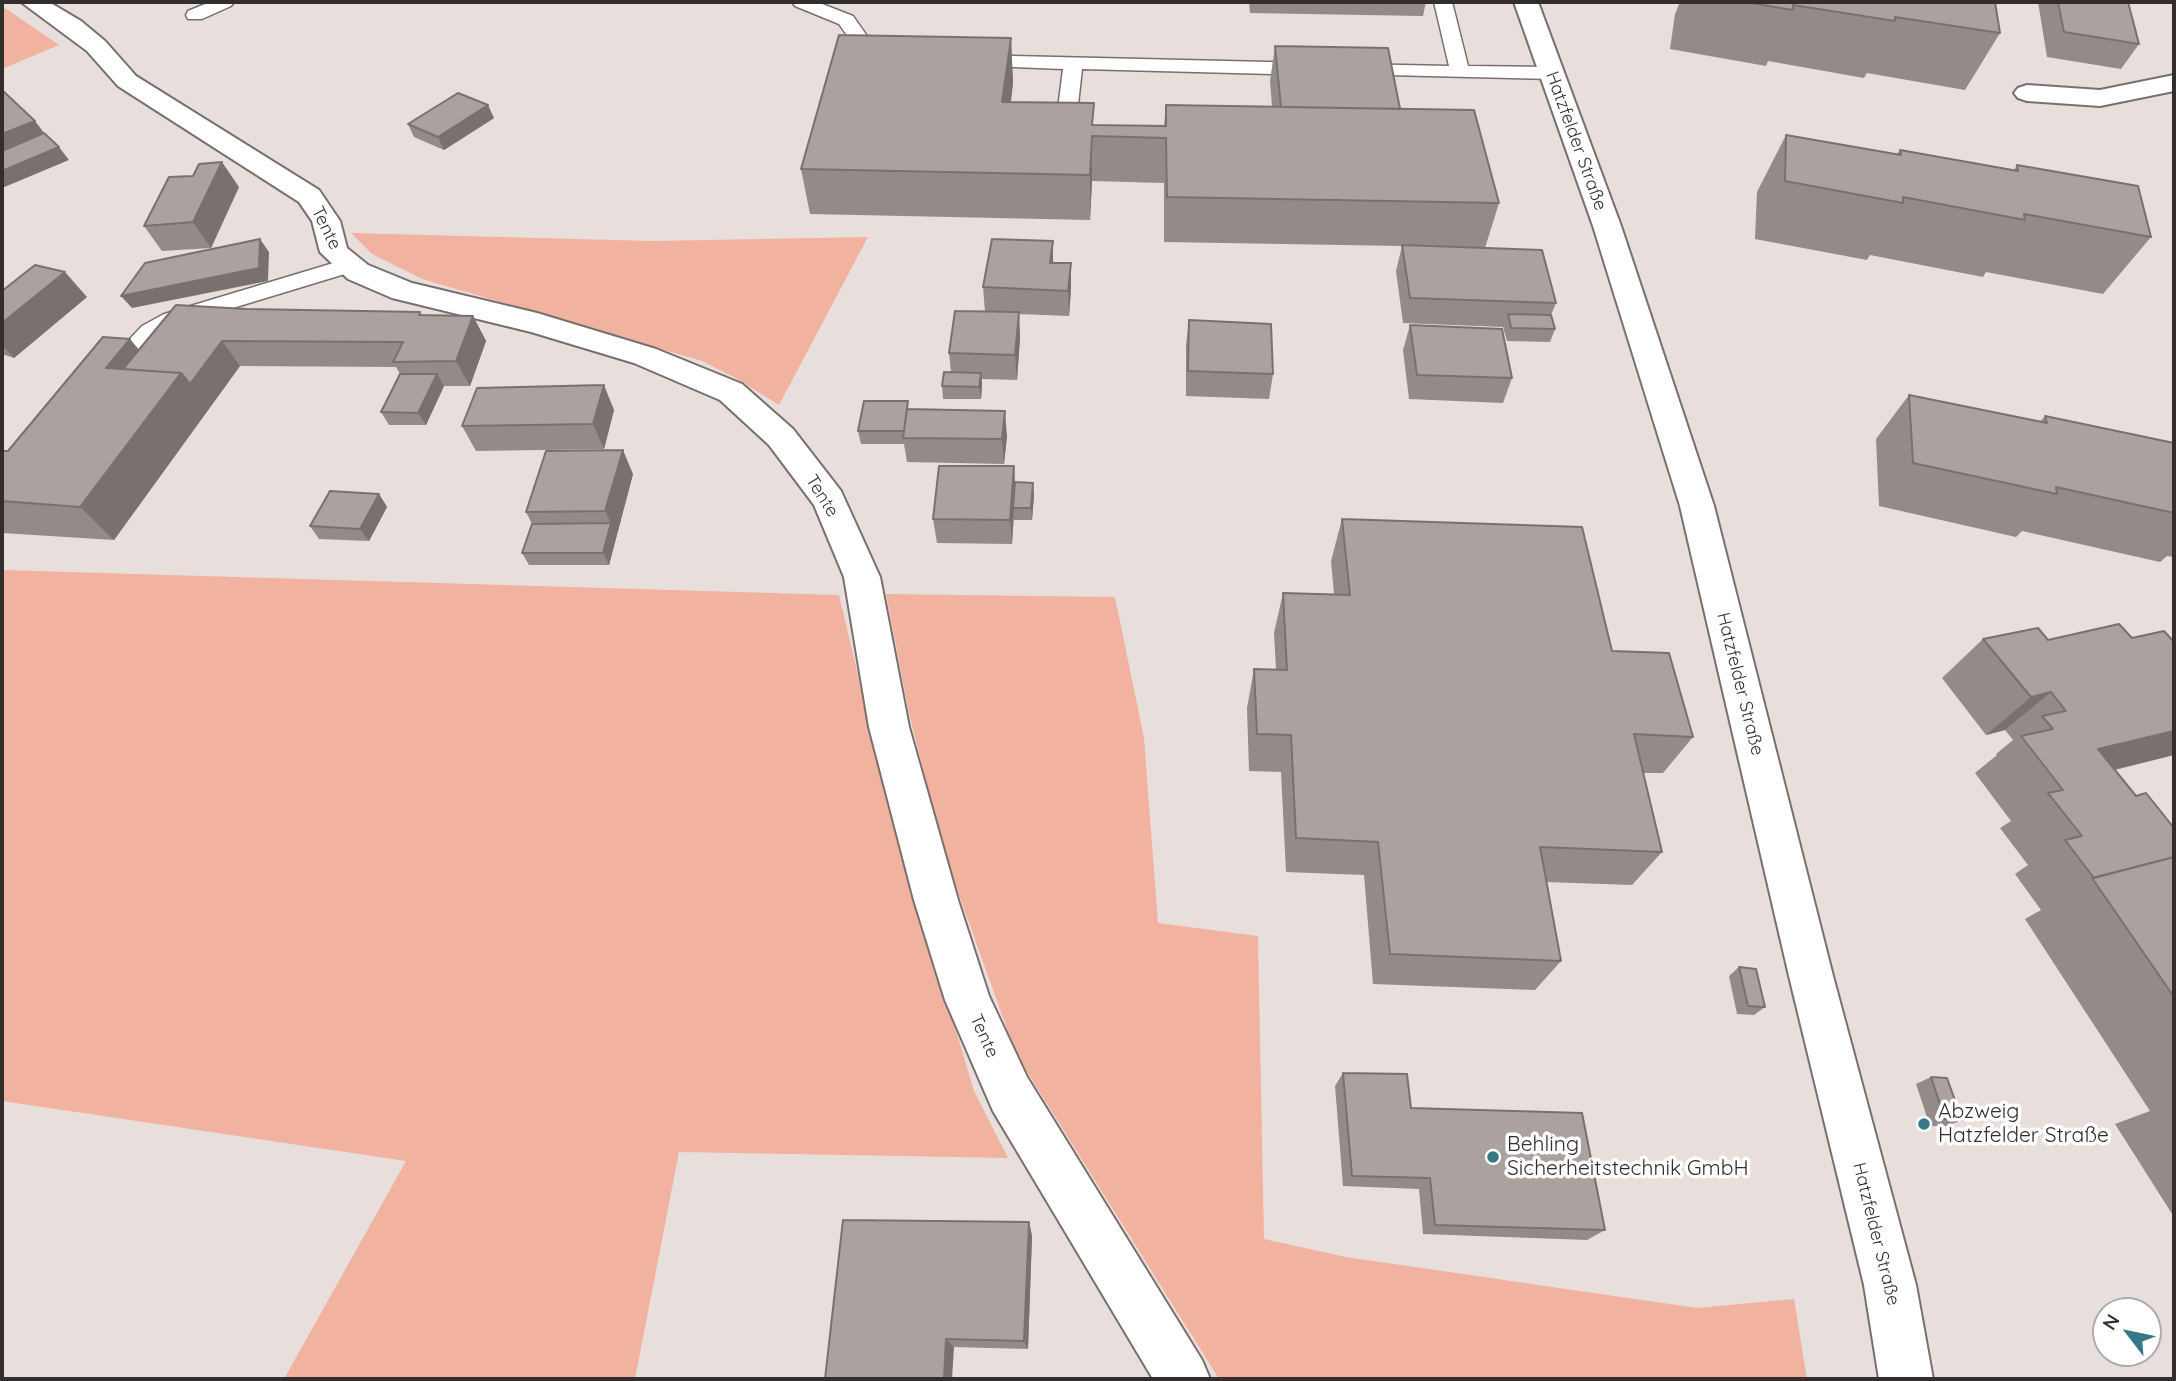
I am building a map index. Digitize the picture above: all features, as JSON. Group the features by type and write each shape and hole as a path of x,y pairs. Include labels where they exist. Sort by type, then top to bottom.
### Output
{"street":[{"name":"Tente","path":"33,2 47,8 80,32 127,81 309,196 326,221 334,252 358,272 403,291 537,323 645,356 732,392 781,437 829,500 862,577 889,726 936,900 968,1000 1010,1094 1183,1379"},
{"name":"Hatzfelder Straße","path":"1526,2 1607,226 1697,506 1811,976 1890,1285 1906,1379"},
{"path":"2027,93 2100,98 2174,83"}],"lane":[{"path":"195,15 225,2"},
{"path":"801,2 846,20 873,58 900,59"},
{"path":"1443,2 1460,72"},
{"path":"953,60 1552,73"},
{"path":"1064,140 1073,63"},
{"path":"91,390 150,332 172,319 349,265"}],"shaded area":[{"path":"2,7 8,10 59,45 2,69"},
{"path":"351,233 652,241 868,237 779,405 702,361 422,279 372,254"},
{"path":"2,570 839,595 889,805 974,1091 1008,1158 679,1152 635,1379 284,1379 406,1161 2,1101"},
{"path":"886,594 1115,597 1144,738 1158,923 1258,936 1264,1239 1346,1257 1697,1308 1794,1299 1807,1379 1219,1379 1016,1054 944,853 909,713"}],"building":[{"path":"1745,2 1995,2 2000,33 1895,17 1895,21 1793,5 1793,10"},
{"path":"2058,2 2128,2 2139,44 2064,32"},
{"path":"839,35 1011,38 1002,102 1094,103 1092,125 1166,126 1166,105 1474,110 1499,203 1167,197 1166,138 1092,136 1090,175 801,169"},
{"path":"1275,46 1388,48 1400,109 1281,107"},
{"path":"2,90 35,121 2,134"},
{"path":"458,93 488,105 438,137 408,124"},
{"path":"44,133 59,147 2,171 2,151"},
{"path":"1786,135 1901,155 1900,150 2018,171 2017,165 2138,186 2151,237 2024,214 2025,220 1903,197 1903,203 1785,181"},
{"path":"222,162 193,222 144,226 169,177 193,176 199,164"},
{"path":"260,239 259,268 121,296 145,263"},
{"path":"992,239 1053,241 1050,263 1071,263 1068,291 983,287"},
{"path":"1402,245 1542,250 1556,303 1410,298"},
{"path":"35,265 65,272 2,323 2,291"},
{"path":"176,305 473,316 456,361 393,362 403,342 222,341 190,384 181,373 123,369"},
{"path":"955,311 1019,312 1015,355 949,353"},
{"path":"1508,314 1551,315 1555,329 1511,328"},
{"path":"1189,320 1271,324 1273,374 1188,371"},
{"path":"1410,325 1502,329 1512,378 1417,375"},
{"path":"103,337 130,339 106,368 181,373 80,507 2,501 2,451 8,451"},
{"path":"944,372 981,373 979,387 942,386"},
{"path":"400,374 437,374 418,413 381,412"},
{"path":"604,385 593,424 462,426 477,388"},
{"path":"1909,395 2047,423 2045,416 2174,443 2174,513 2056,487 2057,494 1913,463"},
{"path":"864,401 908,401 904,431 858,431"},
{"path":"907,409 1005,411 1002,439 903,438"},
{"path":"623,450 605,511 526,512 546,451"},
{"path":"939,466 1014,466 1010,520 933,519"},
{"path":"1015,482 1033,483 1031,508 1013,508"},
{"path":"330,491 379,494 360,529 310,526"},
{"path":"1342,519 1582,527 1612,651 1669,653 1693,737 1634,734 1662,852 1540,847 1561,961 1390,954 1378,842 1296,838 1291,735 1257,734 1254,669 1287,670 1283,593 1350,595"},
{"path":"611,523 603,553 522,553 532,524"},
{"path":"2119,624 2132,638 2164,631 2174,642 2174,731 2098,749 2136,796 2146,793 2174,828 2174,857 2094,878 2065,840 2082,836 2048,793 2063,790 2021,736 2053,729 2042,716 2066,711 2051,692 2031,697 1983,639 2038,628 2048,640"},
{"path":"2174,857 2174,997 2092,878"},
{"path":"1739,967 1756,969 1765,1007 1748,1006"},
{"path":"1343,1073 1407,1074 1411,1108 1582,1113 1605,1230 1435,1225 1430,1178 1352,1176"},
{"path":"1931,1077 1947,1078 1962,1120 1945,1119"},
{"path":"843,1220 1029,1222 1024,1341 946,1339 944,1379 825,1379"}],"place":[{"name":"Abzweig Hatzfelder Straße","path":"1924,1124"},
{"name":"Behling Sicherheitstechnik GmbH","path":"1493,1157"}]}
